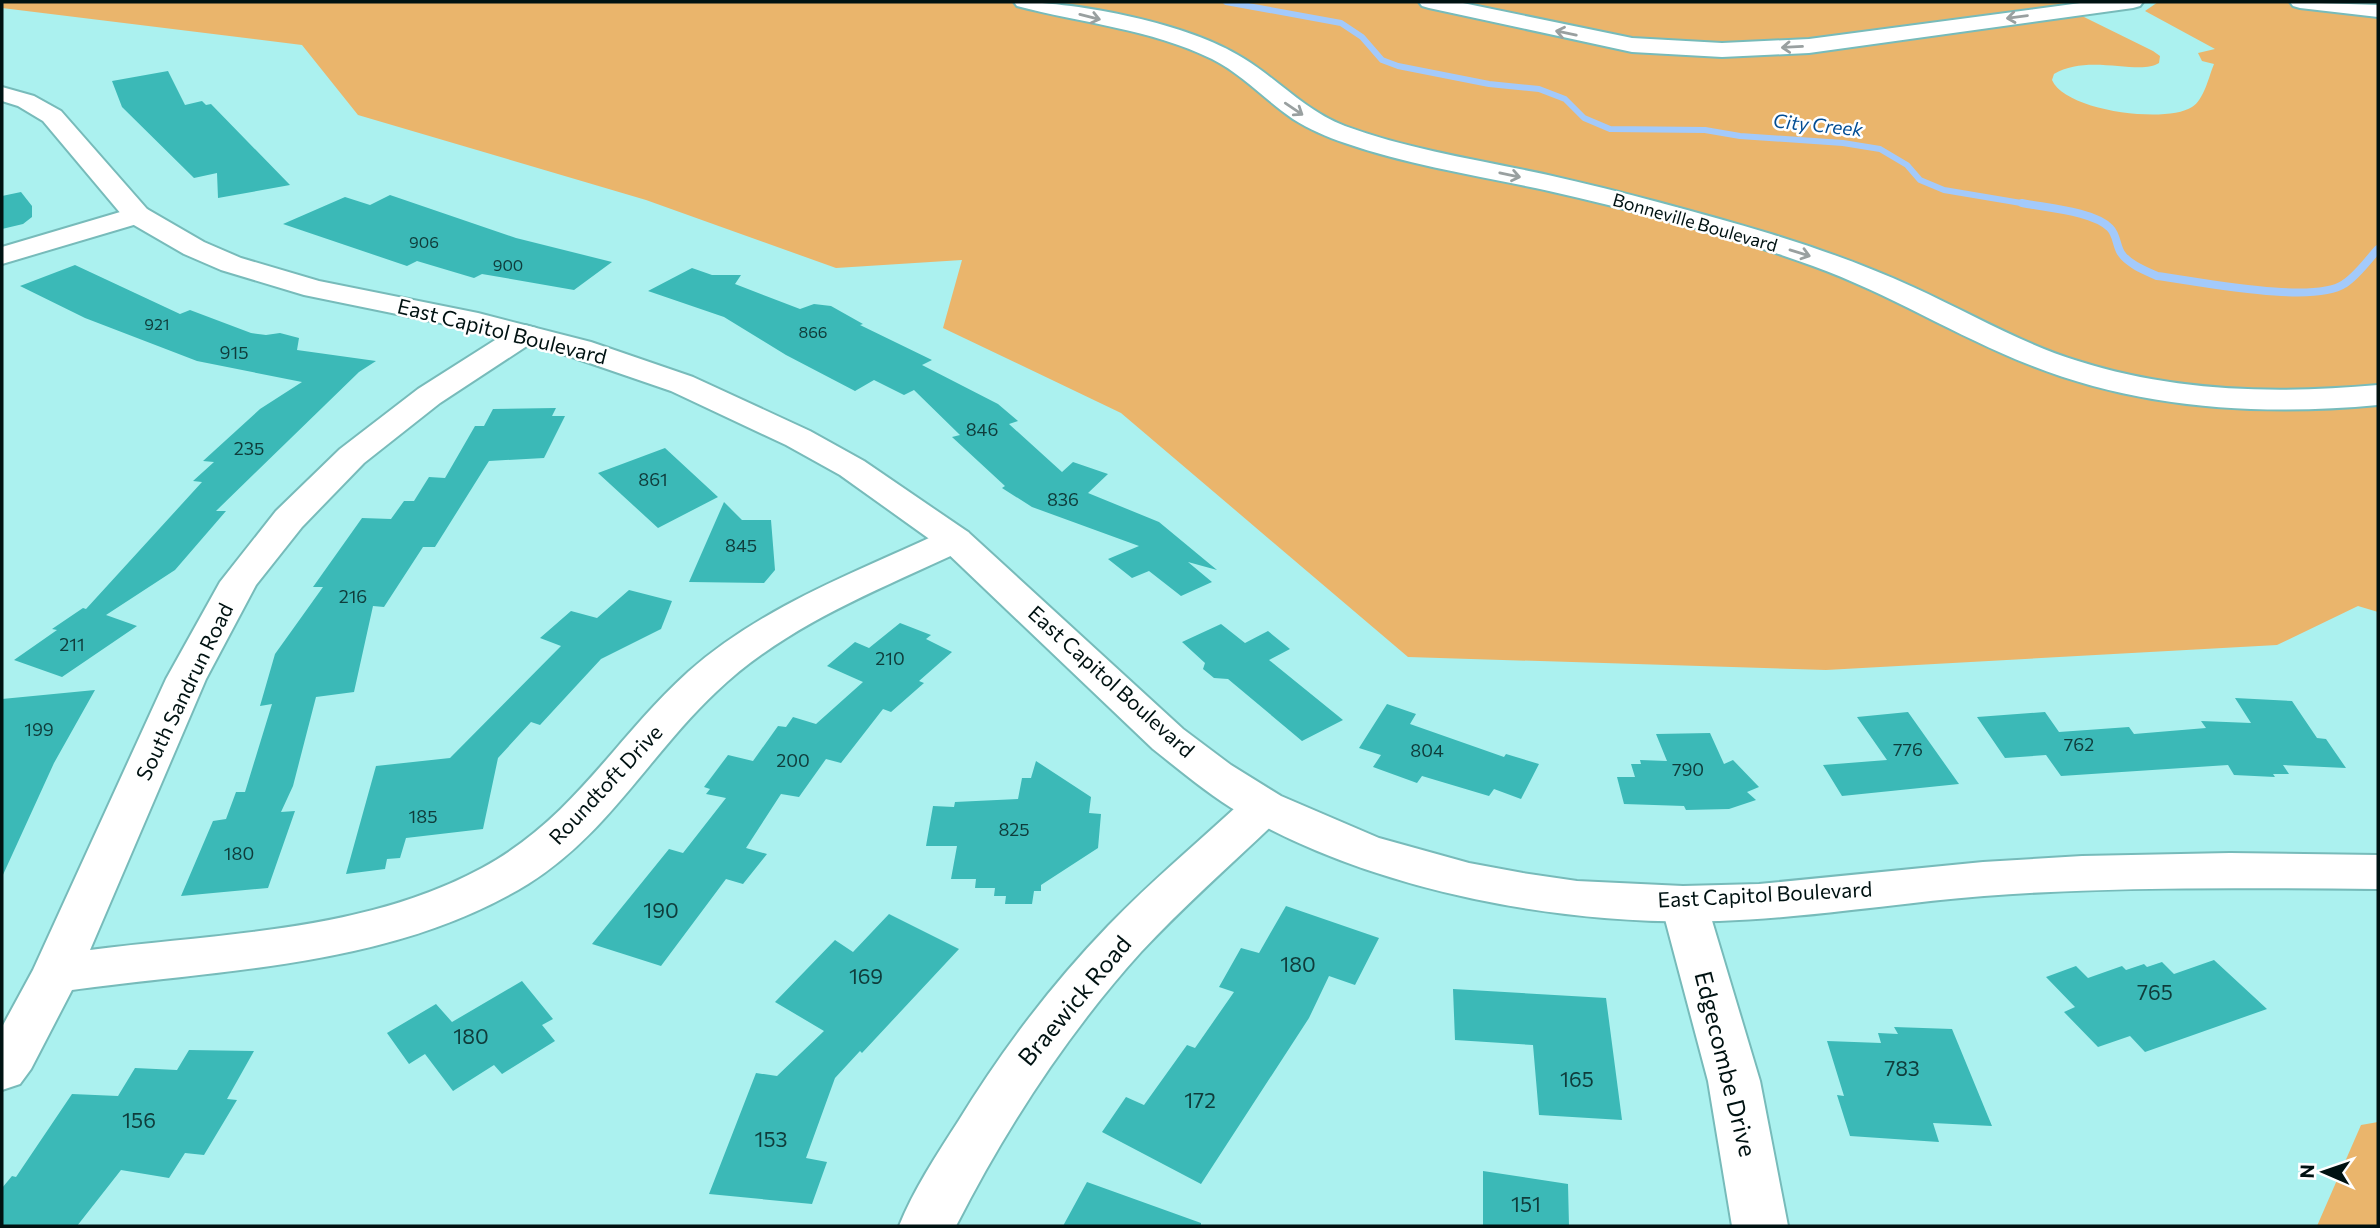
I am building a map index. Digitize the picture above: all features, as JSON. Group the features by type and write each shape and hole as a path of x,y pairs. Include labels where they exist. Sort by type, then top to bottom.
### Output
{"street":[{"name":"Bonneville Boulevard","path":"1024,2 1159,34 1219,53 1239,65 1301,114 1363,141 1590,193 1721,229 1826,262 1877,281 1998,340 2065,368 2138,387 2201,397 2268,401 2378,396"},
{"path":"1429,2 1632,45 1722,50 1809,46 2133,2"},
{"path":"2300,2 2378,12"},
{"name":"East Capitol Boulevard","path":"2,94 26,101 52,116 137,215 194,248 273,278 525,334 626,363 739,408 852,468 955,540 1168,739 1264,807 1388,857 1461,878 1611,901 1684,904 2072,874 2249,870 2378,872"},
{"path":"2,256 137,215"},
{"name":"South Sandrun Road","path":"2,1069 13,1054 56,973 186,679 239,582 289,519 352,456 429,396 525,334"},
{"name":"Roundtoft Drive","path":"56,973 326,939 407,919 474,893 526,863 564,834 701,682 748,644 824,599 955,540"},
{"name":"Braewick Road","path":"927,1226 977,1132 1052,1023 1127,937 1264,807"},
{"name":"Edgecombe Drive","path":"1684,904 1734,1081 1760,1226"}],"shaded area":[{"path":"2,2 2135,2 2060,13 2084,17 2153,51 2160,56 2159,63 2139,67 2082,65 2054,74 2052,80 2061,91 2095,107 2117,112 2161,114 2179,112 2196,104 2214,64 2202,61 2198,53 2215,49 2145,11 2158,2 2378,2 2378,612 2358,606 2277,645 1826,670 1408,657 1121,413 943,328 962,260 836,268 646,200 358,115 302,45 2,8"},
{"path":"2378,1122 2378,1226 2317,1226 2361,1125"}],"building":[{"path":"168,71 185,105 202,101 206,105 211,104 290,185 218,198 217,173 194,178 122,107 112,81"},
{"path":"21,192 32,206 32,217 23,224 2,229 2,196"},
{"path":"390,195 516,238 612,262 574,290 482,274 474,278 417,261 407,266 283,224 345,197 370,205"},
{"path":"75,265 180,314 190,310 251,333 280,333 299,338 297,350 376,361 359,372 216,511 226,511 175,570 106,615 137,626 62,677 14,660 57,630 52,629 83,608 86,609 202,482 193,481 214,462 203,461 260,409 302,382 197,361 85,318 20,286"},
{"path":"692,268 712,275 741,275 735,284 800,309 814,304 831,306 863,324 860,325 932,360 922,365 998,404 1018,421 1009,424 1062,472 1073,462 1108,474 1088,493 1159,522 1217,570 1188,562 1212,582 1181,596 1149,571 1132,578 1108,559 1139,546 1032,507 1002,488 1005,486 952,437 960,435 914,390 904,395 874,380 855,391 786,355 724,317 648,291"},
{"path":"556,408 552,416 565,416 544,458 489,461 435,547 423,547 384,607 373,606 354,692 316,697 293,786 281,812 295,811 268,888 181,896 213,821 226,819 236,792 245,792 272,704 260,706 275,654 323,587 313,587 362,518 391,519 404,501 414,501 429,477 445,478 475,426 484,426 493,409"},
{"path":"665,448 718,497 658,528 598,473"},
{"path":"724,502 742,520 771,520 775,570 764,583 689,582"},
{"path":"629,590 672,601 661,629 601,659 540,725 531,722 498,758 483,829 406,838 400,858 387,859 385,869 346,874 376,766 450,758 561,646 540,638 571,611 597,618"},
{"path":"900,623 931,635 926,639 952,652 919,681 924,683 891,712 883,709 841,763 826,759 799,797 781,794 746,848 767,854 743,884 726,879 661,966 592,944 669,849 683,853 726,798 706,794 710,789 704,787 728,755 753,761 778,726 786,727 793,717 816,724 863,682 827,666 855,642 869,648"},
{"path":"1221,624 1245,643 1268,631 1290,649 1269,660 1343,720 1302,741 1228,679 1214,678 1203,669 1205,663 1182,642"},
{"path":"95,690 54,763 2,877 2,699"},
{"path":"2235,698 2292,701 2317,738 2326,739 2346,768 2283,765 2289,774 2273,774 2275,777 2234,775 2228,765 2061,776 2046,755 2005,758 1977,717 2045,712 2059,732 2129,727 2134,734 2206,728 2201,721 2251,723"},
{"path":"1387,704 1416,714 1410,724 1504,757 1506,754 1539,764 1521,799 1494,789 1489,796 1422,776 1417,783 1373,767 1381,755 1359,748"},
{"path":"1908,712 1959,784 1842,796 1823,765 1887,760 1857,717"},
{"path":"1710,733 1724,764 1733,760 1759,787 1747,792 1756,800 1729,809 1686,810 1684,806 1624,804 1617,777 1635,777 1631,764 1641,764 1640,760 1667,761 1656,734"},
{"path":"1036,761 1091,797 1089,813 1101,814 1098,848 1041,885 1041,891 1034,891 1032,904 1005,904 1006,896 994,896 995,888 975,888 976,879 951,879 957,846 926,846 933,806 954,807 955,802 1018,799 1022,778 1031,778"},
{"path":"1286,906 1379,938 1355,985 1329,976 1309,1018 1201,1184 1102,1132 1126,1097 1144,1105 1187,1045 1195,1048 1234,992 1219,987 1241,948 1259,953"},
{"path":"889,914 959,949 862,1053 860,1051 835,1078 806,1158 827,1162 812,1204 709,1194 756,1073 777,1076 824,1031 775,1002 835,940 853,952"},
{"path":"2214,960 2267,1009 2145,1052 2130,1036 2098,1047 2064,1012 2075,1007 2046,977 2076,966 2088,978 2122,966 2126,970 2162,962 2174,974"},
{"path":"522,981 553,1019 542,1025 555,1041 502,1074 494,1065 453,1091 425,1054 409,1064 387,1033 436,1004 452,1022"},
{"path":"1453,989 1606,998 1622,1120 1539,1115 1533,1045 1455,1040"},
{"path":"1894,1027 1952,1029 1992,1126 1933,1123 1939,1142 1850,1136 1837,1095 1844,1096 1827,1041 1881,1043 1878,1033 1898,1034"},
{"path":"189,1050 254,1051 227,1099 237,1100 204,1155 185,1153 169,1178 121,1170 77,1226 2,1226 2,1188 12,1176 16,1177 72,1094 118,1096 135,1068 177,1070"},
{"path":"1483,1171 1568,1184 1569,1226 1483,1226"},
{"path":"1087,1182 1201,1223 1201,1226 1063,1226"}],"waterway":[{"name":"City Creek","path":"1226,2 1341,23 1362,37 1382,60 1398,66 1489,84 1539,89 1565,99 1584,118 1610,129 1705,130 1740,136 1843,143 1880,149 1907,165 1920,180 1944,190 2033,205"},
{"name":"City Creek","path":"2022,203 2081,214 2102,222 2110,228 2119,250 2128,261 2157,276 2254,290 2329,290 2349,281 2378,249"}]}
